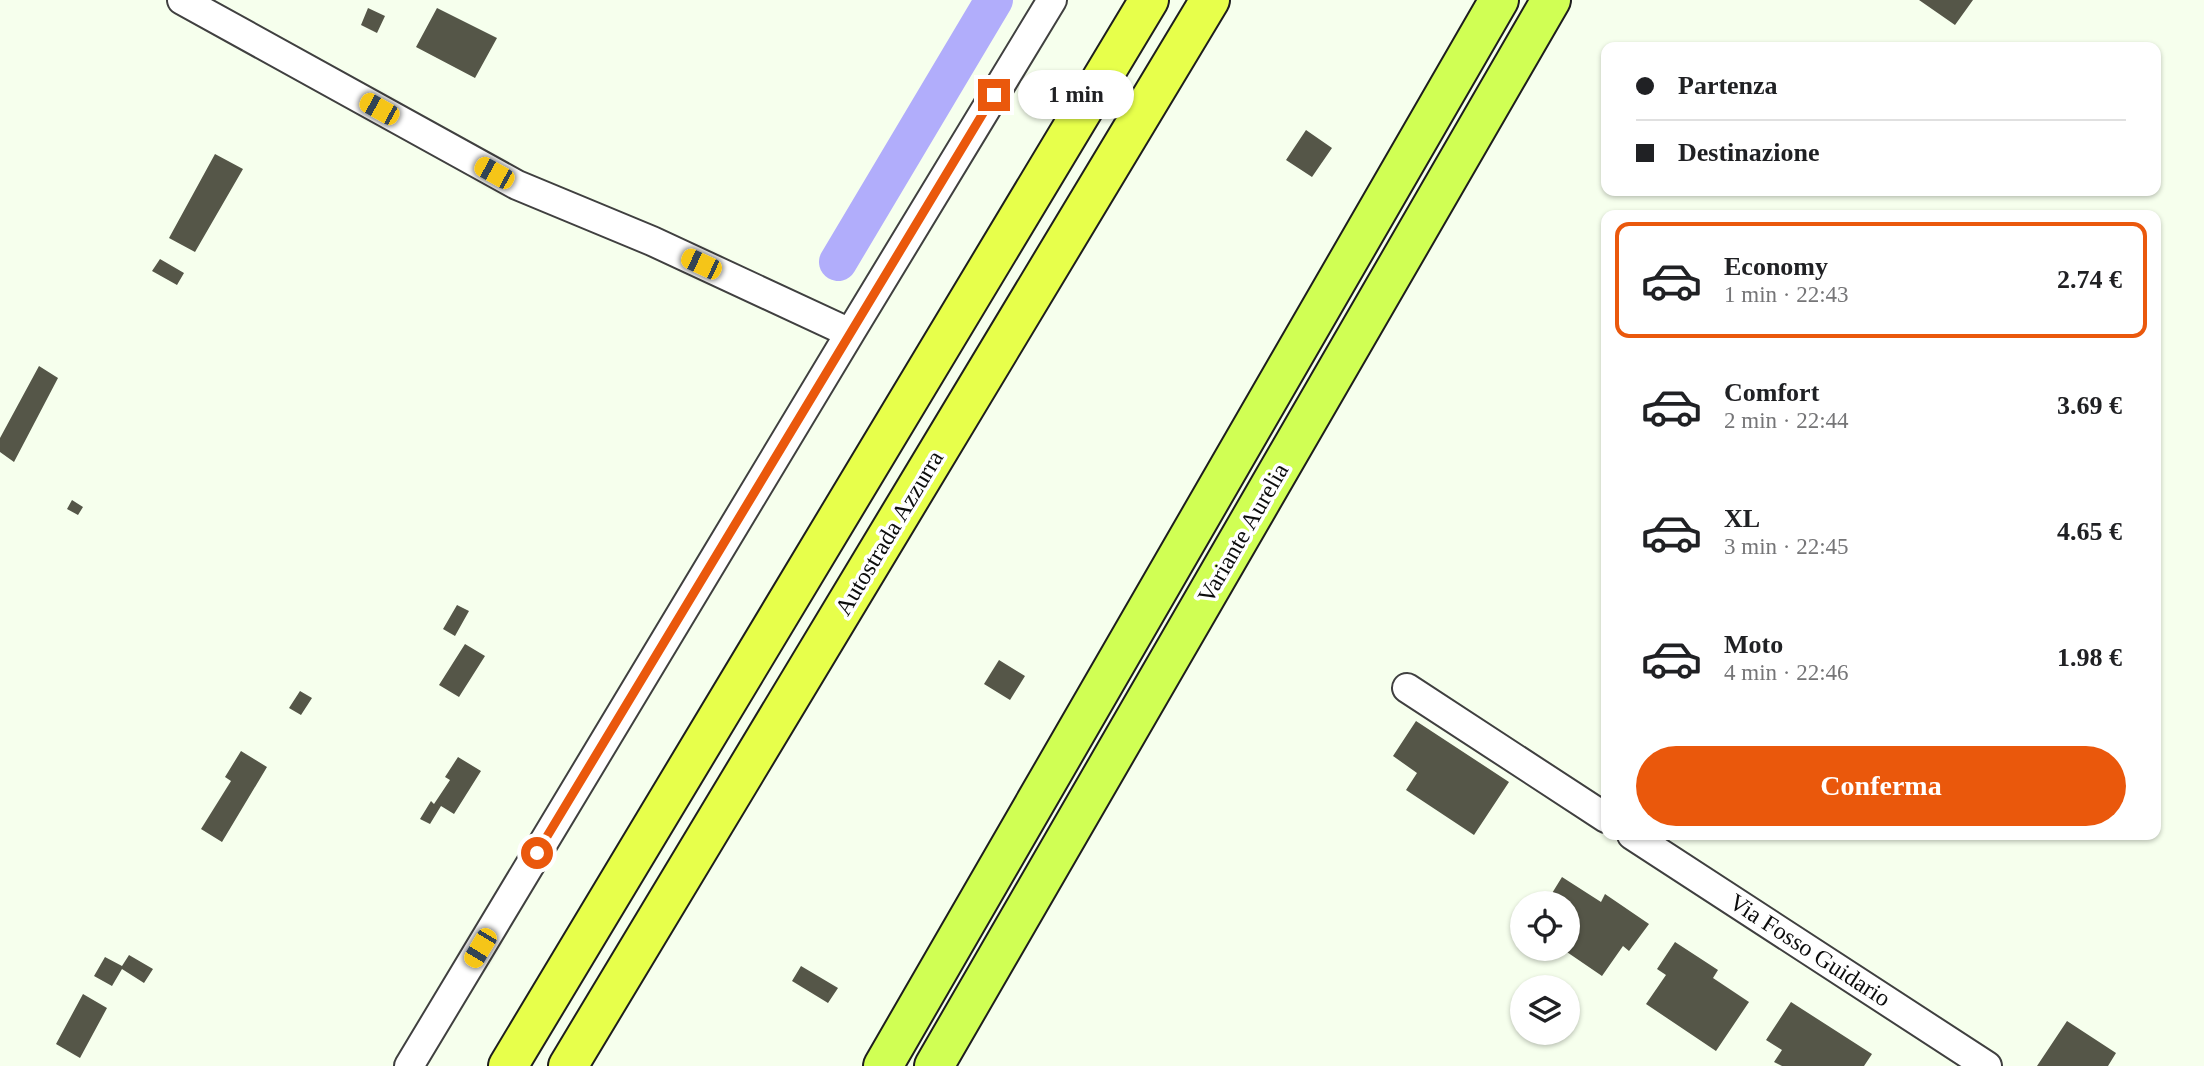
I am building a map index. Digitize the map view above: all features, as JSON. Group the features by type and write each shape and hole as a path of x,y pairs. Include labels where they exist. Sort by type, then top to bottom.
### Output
{"highway":[{"path":"508,1066 1149,0"},
{"name":"Autostrada Azzurra","path":"568,1066 1210,0"},
{"name":"Variante Aurelia","path":"883,1066 1499,0"},
{"name":"Variante Aurelia","path":"934,1066 1551,0"}],"street":[{"path":"182,0 517,185 652,241 850,333"},
{"path":"409,1066 1052,0"},
{"path":"1407,688 1601,815"},
{"name":"Via Fosso Guidario","path":"1640,840 1987,1066"}],"building":[{"path":"1919,0 1973,0 1955,25"},
{"path":"368,8 385,16 377,33 361,25"},
{"path":"437,8 497,38 475,78 416,47"},
{"path":"1306,130 1332,148 1312,177 1286,160"},
{"path":"215,154 243,169 195,252 169,238"},
{"path":"160,259 184,273 177,285 152,271"},
{"path":"39,366 58,378 14,462 0,452 0,438"},
{"path":"72,500 83,507 78,515 67,509"},
{"path":"457,605 469,611 455,636 443,629"},
{"path":"465,644 485,656 459,697 439,685"},
{"path":"999,660 1025,676 1010,700 984,684"},
{"path":"300,691 312,698 301,715 289,708"},
{"path":"1416,721 1509,782 1474,835 1406,790 1417,773 1393,756"},
{"path":"241,751 267,767 222,842 201,829 231,781 225,777"},
{"path":"458,757 481,771 454,814 441,806 430,824 420,819 431,801 434,804 450,780 445,777"},
{"path":"1562,877 1601,902 1605,894 1649,924 1629,951 1623,946 1602,976 1580,961 1580,891 1553,891"},
{"path":"1675,942 1718,970 1713,978 1749,1002 1716,1051 1646,1004 1666,975 1657,969"},
{"path":"129,955 153,969 144,983 122,969 112,986 94,976 105,957 122,966"},
{"path":"801,966 838,988 828,1003 792,981"},
{"path":"83,994 107,1008 80,1058 56,1044"},
{"path":"1791,1002 1872,1054 1864,1066 1782,1066 1774,1062 1782,1050 1766,1040"},
{"path":"2067,1021 2116,1053 2108,1066 2037,1066"}],"waterway":[{"path":"838,262 994,0"}],"route":[{"path":"537,853 994,95"}]}
